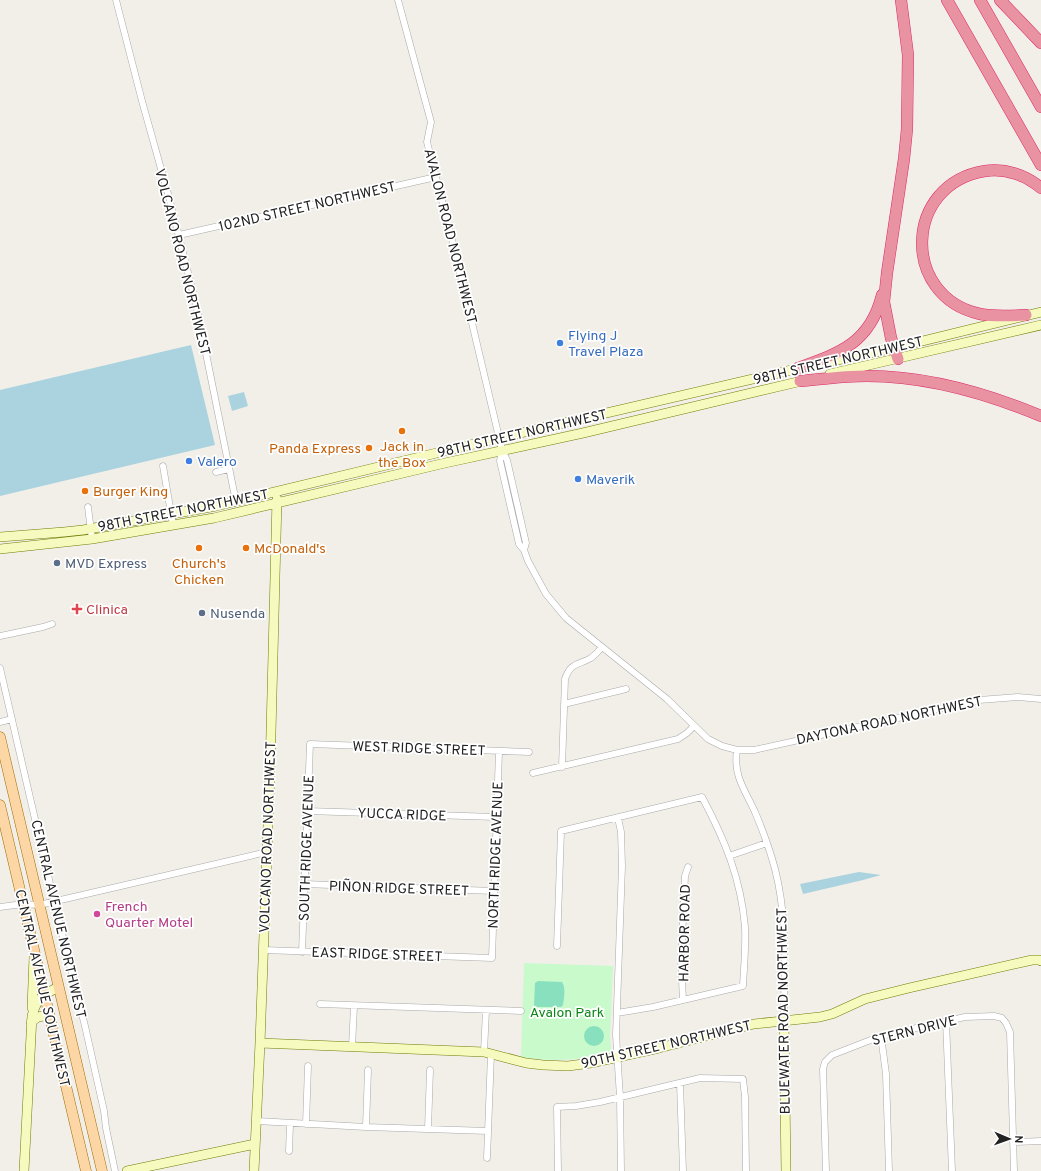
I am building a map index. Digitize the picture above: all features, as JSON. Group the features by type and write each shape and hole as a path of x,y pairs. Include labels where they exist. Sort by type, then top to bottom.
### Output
{"highway":[{"path":"896,353 887,323 884,302 907,129 908,55 900,0"},
{"path":"947,0 1041,165"},
{"path":"980,0 1041,107"},
{"path":"1000,0 1041,43"},
{"path":"1026,316 995,316 979,314 964,309 951,301 937,287 930,276 923,257 922,237 927,214 931,206 946,188 960,179 974,173 997,170 1013,173 1030,180 1041,188"},
{"path":"798,368 837,354 856,341 866,330 879,305 887,273"},
{"path":"800,381 852,376 882,376 930,382 993,398 1041,416"}],"main road":[{"name":"98TH STREET NORTHWEST","path":"0,549 92,539 173,525 219,513 278,503 502,450 583,433 800,381 1041,312"},
{"name":"98TH STREET NORTHWEST","path":"0,537 64,532 92,528 236,502 499,438 798,368 896,353 1041,325"},
{"path":"278,503 278,497 308,489 316,482"},
{"path":"219,513 248,504 259,496"},
{"name":"VOLCANO ROAD NORTHWEST","path":"254,1171 267,852 278,503"},
{"name":"CENTRAL AVENUE NORTHWEST","path":"0,737 102,1171"},
{"name":"CENTRAL AVENUE SOUTHWEST","path":"0,805 86,1171"},
{"path":"24,1171 34,950"},
{"name":"90TH STREET NORTHWEST","path":"260,1043 488,1053 526,1063 568,1066 617,1058 754,1024 820,1017 832,1014 865,999 1032,960 1041,961"},
{"path":"32,1019 36,1004 44,995 58,987"},
{"path":"32,1019 49,1015"},
{"name":"BLUEWATER ROAD NORTHWEST","path":"784,1020 786,1171"},
{"path":"127,1171 255,1144"}],"street":[{"name":"VOLCANO ROAD NORTHWEST","path":"116,0 196,304 236,502"},
{"name":"AVALON ROAD NORTHWEST","path":"398,0 431,122 427,142 455,251 502,450"},
{"name":"102ND STREET NORTHWEST","path":"179,235 436,176"},
{"path":"502,450 500,461 519,544 524,550 528,561 546,594 566,618 667,699 708,739 722,746 737,750"},
{"path":"163,466 173,525"},
{"path":"216,472 229,469"},
{"path":"219,513 236,502"},
{"path":"88,507 92,528 92,539"},
{"path":"0,636 52,624"},
{"path":"562,766 564,679 567,671 573,665 592,657 602,647"},
{"name":"CENTRAL AVENUE NORTHWEST","path":"0,668 104,1111 106,1128 116,1171"},
{"path":"564,704 626,689"},
{"name":"DAYTONA ROAD NORTHWEST","path":"737,750 754,750 979,700 1018,697 1041,699"},
{"path":"0,722 12,719"},
{"path":"533,773 678,739 694,726"},
{"name":"WEST RIDGE STREET","path":"310,744 529,752"},
{"name":"SOUTH RIDGE AVENUE","path":"302,952 310,744"},
{"name":"BLUEWATER ROAD NORTHWEST","path":"737,750 736,768 739,780 755,812 767,842 779,885 783,918 784,1020"},
{"name":"NORTH RIDGE AVENUE","path":"492,958 499,751"},
{"path":"558,946 561,831 702,797 717,825 730,856 739,891 745,928 743,986 653,1007 617,1013"},
{"name":"YUCCA RIDGE","path":"307,811 496,817"},
{"path":"618,818 621,832 622,866 616,1035 620,1097 621,1171"},
{"path":"730,856 767,842"},
{"path":"0,907 24,904 39,905 267,852"},
{"name":"HARBOR ROAD","path":"683,1000 681,961 684,876 688,867"},
{"name":"PIÑON RIDGE STREET","path":"304,884 494,891"},
{"name":"EAST RIDGE STREET","path":"263,950 492,958"},
{"path":"320,1004 521,1011"},
{"path":"352,1046 354,1006"},
{"path":"486,1010 488,1053 487,1158"},
{"name":"STERN DRIVE","path":"826,1171 823,1069 826,1062 832,1055 881,1036 965,1017 994,1016 1002,1018 1010,1032 1014,1142"},
{"path":"946,1021 952,1171"},
{"path":"881,1036 886,1074 889,1171"},
{"path":"306,1124 308,1066"},
{"path":"366,1127 368,1070"},
{"path":"428,1129 430,1070"},
{"path":"558,1171 557,1107 588,1104 700,1078 743,1079 745,1097 746,1171"},
{"path":"680,1083 683,1171"},
{"path":"257,1121 290,1124 488,1131"},
{"path":"289,1151 290,1124"},
{"path":"1014,1171 1014,1142 1041,1141"}],"green space":[{"name":"Avalon Park","path":"524,963 613,966 610,1035 611,1049 609,1052 565,1060 543,1060 521,1057"},
{"path":"538,981 562,982 564,993 563,1005 561,1007 536,1007 534,1005 535,983"},
{"path":"590,1026 598,1026 604,1032 604,1040 598,1046 590,1046 584,1040 584,1032"}],"water":[{"path":"191,345 215,445 0,496 0,390"},
{"path":"244,392 248,406 232,411 228,396"},
{"path":"859,872 881,875 803,894 800,884"}],"place":[{"name":"Flying J Travel Plaza","path":"560,343"},
{"name":"Jack in the Box","path":"402,431"},
{"name":"Panda Express","path":"369,448"},
{"name":"Valero","path":"189,461"},
{"name":"Maverik","path":"578,479"},
{"name":"Burger King","path":"85,491"},
{"name":"Church's Chicken","path":"199,548"},
{"name":"McDonald's","path":"246,548"},
{"name":"MVD Express","path":"57,563"},
{"name":"Clinica","path":"77,609"},
{"name":"Nusenda","path":"202,613"},
{"name":"French Quarter Motel","path":"97,914"}]}
